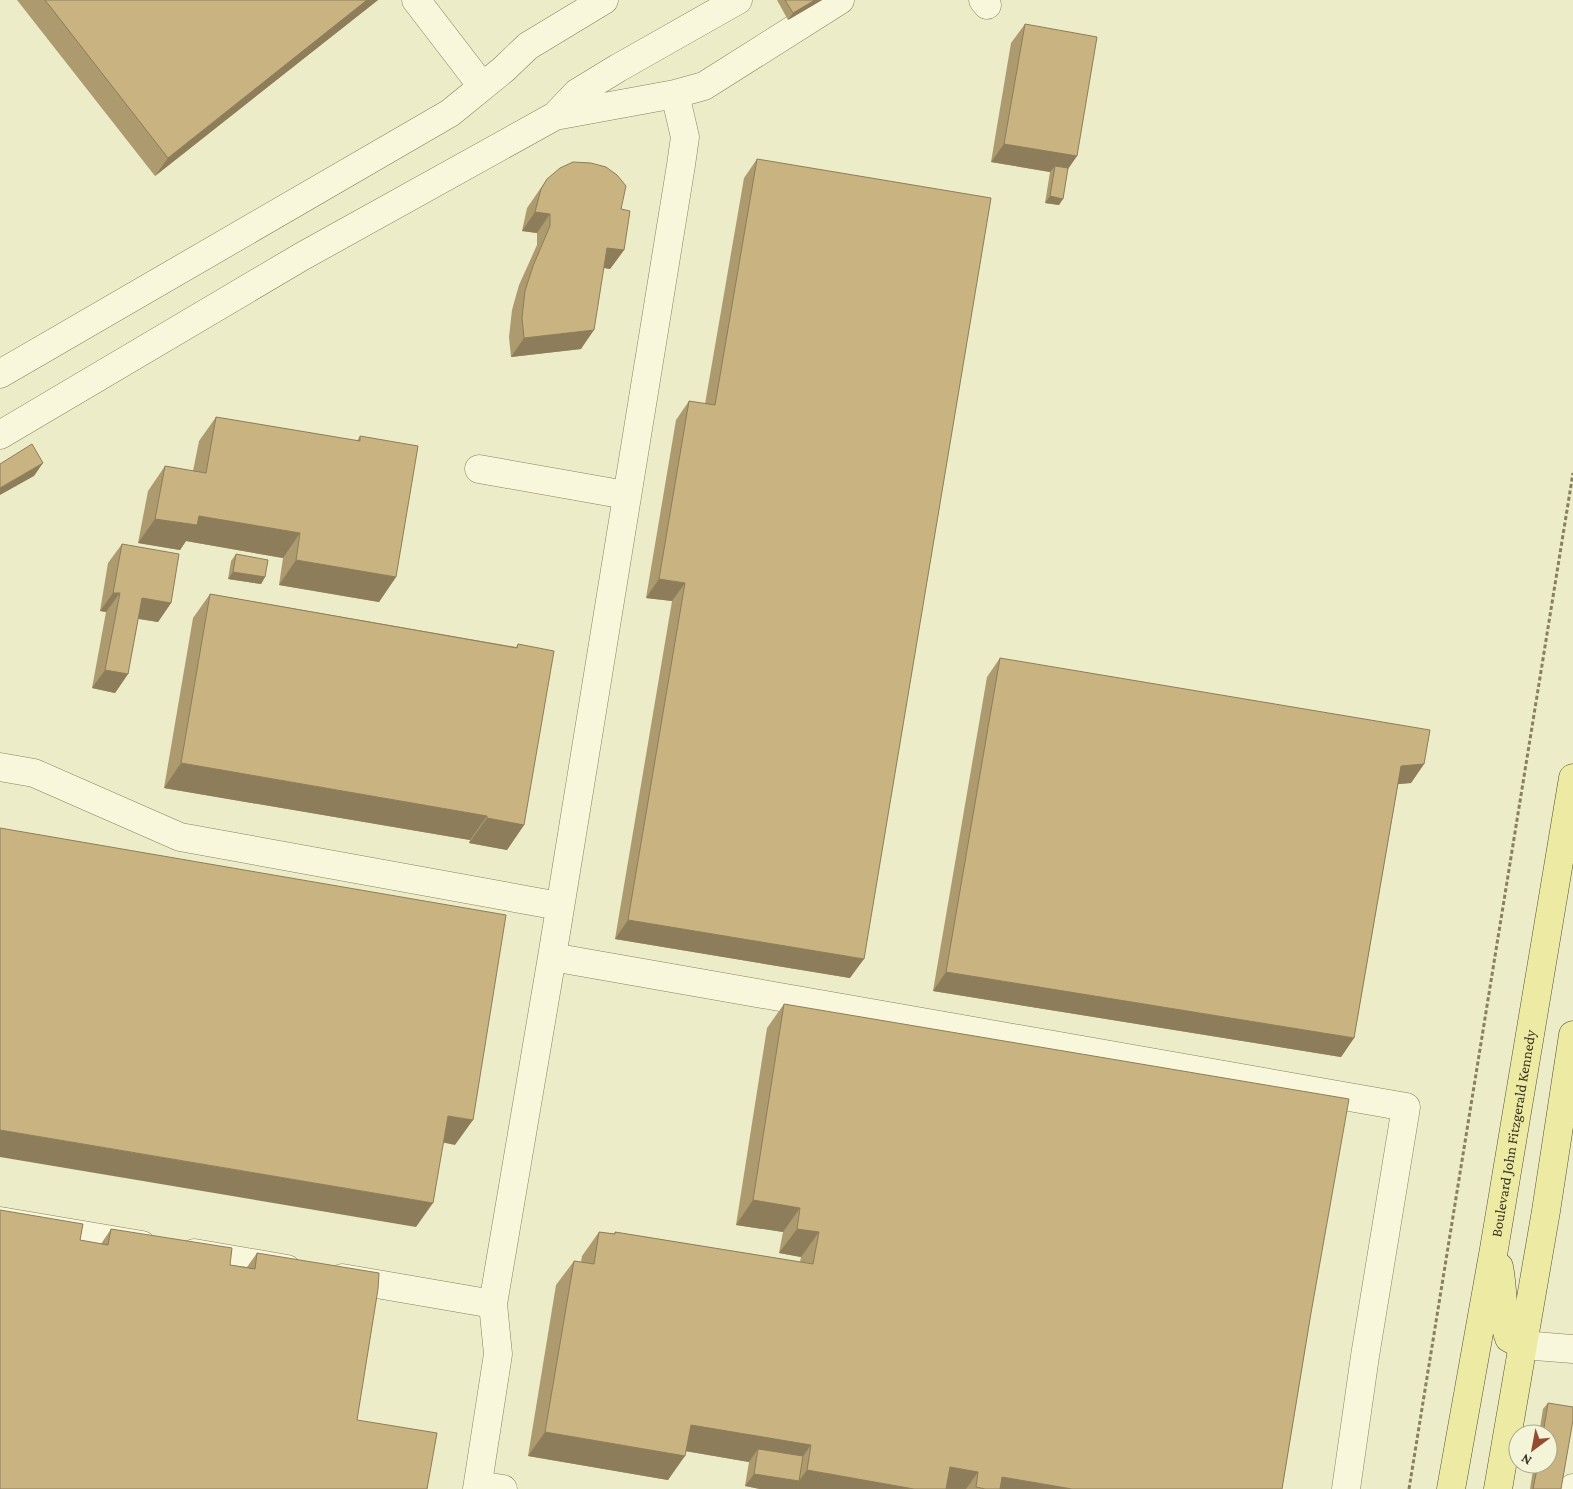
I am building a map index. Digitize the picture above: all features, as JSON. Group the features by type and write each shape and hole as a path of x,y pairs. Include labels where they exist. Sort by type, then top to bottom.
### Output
{"main road":[{"name":"Boulevard John Fitzgerald Kennedy","path":"1451,1489 1494,1249 1573,778"},
{"path":"1498,1489 1546,1211 1573,1036"},
{"path":"1494,1249 1503,1284 1504,1326 1509,1338 1522,1345"}],"street":[{"path":"416,0 482,86"},
{"path":"0,374 450,112 504,70 528,46 604,0"},
{"path":"0,434 302,258 555,116 577,93 738,0"},
{"path":"555,116 674,94 704,86 835,3"},
{"path":"486,1488 498,1354 493,1304 552,957 681,165 685,137 674,94"},
{"path":"479,469 626,495"},
{"path":"0,767 34,773 180,838 560,906"},
{"path":"552,957 1406,1107 1365,1356 1346,1489"},
{"path":"0,1221 493,1304"},
{"path":"1522,1345 1544,1345 1573,1349"}],"path":[{"path":"1409,1489 1573,472"}],"building":[{"path":"45,0 367,0 168,158"},
{"path":"785,0 815,0 793,13"},
{"path":"1025,24 1097,37 1077,156 1004,144"},
{"path":"757,159 991,198 864,959 628,920 685,583 659,579 689,401 715,405"},
{"path":"573,162 591,163 606,167 617,175 626,186 621,209 630,211 624,250 607,248 594,330 524,338 522,318 525,291 533,266 550,226 550,214 535,212 541,189 547,179 560,168"},
{"path":"1055,166 1068,168 1063,199 1050,196"},
{"path":"216,417 360,441 360,436 418,446 396,577 296,560 300,533 199,516 197,525 155,519 165,466 206,473"},
{"path":"32,444 43,463 0,488 0,464"},
{"path":"122,544 179,554 171,603 142,598 128,674 105,670 120,593 113,593"},
{"path":"236,554 268,560 265,577 233,572"},
{"path":"210,594 517,648 518,644 554,651 524,825 487,818 487,816 181,763"},
{"path":"1000,658 1430,730 1424,764 1401,766 1354,1038 946,972"},
{"path":"0,828 506,915 473,1120 448,1116 433,1203 0,1130"},
{"path":"784,1004 1349,1099 1282,1489 1072,1489 1002,1477 1000,1489 985,1489 976,1487 978,1472 950,1467 946,1489 914,1489 807,1470 811,1445 691,1425 685,1456 545,1432 574,1261 594,1264 599,1232 615,1234 615,1232 813,1264 819,1232 797,1229 800,1208 753,1200"},
{"path":"0,1210 83,1224 80,1240 108,1245 111,1229 232,1248 230,1265 255,1269 257,1253 379,1273 357,1420 437,1433 427,1489 0,1489"},
{"path":"1548,1403 1573,1407 1573,1420 1561,1489 1533,1489 1536,1474 1558,1474 1558,1424 1545,1424"},
{"path":"758,1449 803,1456 799,1481 754,1474"}]}
